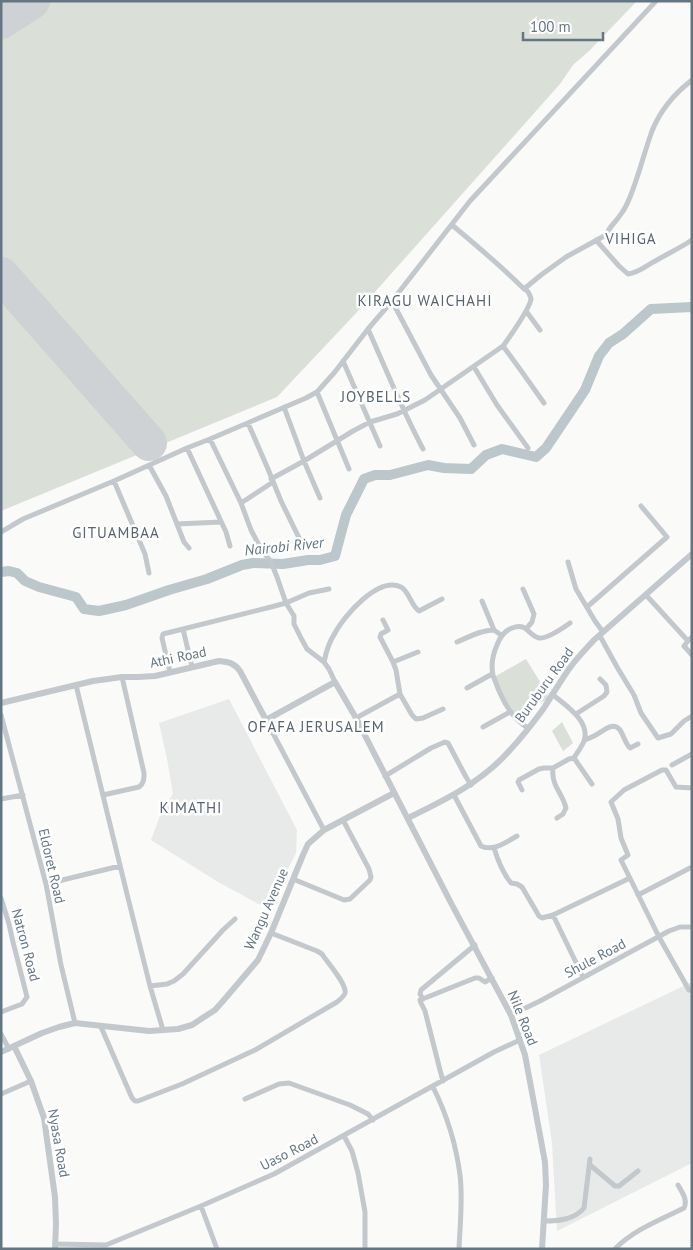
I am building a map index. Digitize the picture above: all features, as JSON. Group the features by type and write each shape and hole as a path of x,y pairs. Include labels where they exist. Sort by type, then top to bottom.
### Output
{"street":[{"path":"1,532 23,519 317,392 392,301 470,201 656,1"},
{"path":"524,290 566,257 606,236 630,197 659,116 674,96 692,80"},
{"path":"241,503 272,480 370,422 397,414 425,400 503,346 513,333 531,301 528,292 511,275 452,225"},
{"path":"596,240 628,274 641,270 655,260 677,250 692,240"},
{"path":"392,301 431,375 460,418 474,445"},
{"path":"526,311 540,330"},
{"path":"368,329 403,411 422,449"},
{"path":"503,346 544,403"},
{"path":"342,361 380,446"},
{"path":"474,367 497,405 528,448"},
{"path":"317,392 349,469"},
{"path":"284,407 304,462 320,498"},
{"path":"248,423 280,501 302,544"},
{"path":"210,439 241,503 251,530 278,577 286,602 294,616 294,624 307,650 324,662 335,682 266,720"},
{"path":"187,448 226,532 230,546"},
{"path":"149,465 166,496 184,542 189,548"},
{"path":"114,481 144,554 149,573"},
{"path":"587,607 667,537 641,506"},
{"path":"177,524 221,522"},
{"name":"Buruburu Road","path":"408,818 471,785 499,762 528,728 568,669 580,655 692,554"},
{"path":"568,562 576,589 602,634 616,667 634,695 641,713 658,738 671,734 692,716"},
{"path":"324,662 331,640 346,617 358,604 383,586 400,587 419,612 442,599"},
{"path":"170,672 163,634 329,589"},
{"path":"524,589 534,614 532,622 526,629"},
{"path":"646,595 690,639 684,646 692,655"},
{"path":"482,601 494,630 501,636"},
{"path":"383,620 388,630 381,634 380,637 394,662 400,694 412,715 416,719 422,718 443,709"},
{"path":"528,728 520,724 502,698 492,674 495,650 501,636 514,627 522,627 536,637 544,638 570,623"},
{"path":"183,629 192,667"},
{"path":"457,642 480,631 494,630"},
{"path":"394,662 418,652"},
{"name":"Athi Road","path":"1,704 92,681 170,672 219,661 235,664 324,830"},
{"path":"467,688 492,674"},
{"path":"103,795 139,787 144,780 122,677"},
{"path":"576,714 604,696 607,692 606,685 600,679"},
{"name":"Nile Road","path":"335,682 356,718 511,1015 525,1055 545,1162 546,1185 542,1249"},
{"path":"76,685 150,986 163,1030"},
{"path":"356,718 400,694"},
{"path":"522,790 518,782 519,780 540,769 553,768 574,758 585,740 585,729 576,714 552,694"},
{"path":"482,727 510,712"},
{"name":"Eldoret Road","path":"1,715 46,884 61,965 75,1023"},
{"path":"585,740 615,726 619,728 630,748 638,744"},
{"path":"385,776 431,748 445,742 448,743 471,785"},
{"path":"672,765 692,754"},
{"path":"574,758 592,784"},
{"path":"553,768 554,784 566,808 557,818"},
{"path":"689,990 659,936 621,860 628,855 620,836 618,819 611,800 624,790 662,770 666,770 676,786 692,788"},
{"name":"Wangu Avenue","path":"1,1052 42,1033 75,1023 141,1031 163,1030 192,1025 214,1010 223,1001 255,962 272,933 308,844 324,830 394,793"},
{"path":"1,799 23,795"},
{"path":"454,795 481,846 494,848 517,836"},
{"path":"293,879 344,900 350,899 370,880 371,873 343,820"},
{"path":"494,848 506,877 511,883 522,887 539,916 544,918 630,878"},
{"path":"46,884 120,866"},
{"path":"638,895 692,867"},
{"name":"Natron Road","path":"1,898 27,998 22,1004 1,1012"},
{"path":"552,915 583,977"},
{"path":"150,986 167,984 183,974 234,919"},
{"name":"Shule Road","path":"511,1015 659,936 680,927 692,927"},
{"path":"101,1026 132,1098 138,1101 182,1084 255,1050 344,996 345,991 342,982 322,954 272,933"},
{"path":"423,999 420,994 421,990 475,945"},
{"path":"444,1081 425,1011 420,1001 475,978 486,982 492,978"},
{"path":"1,1034 11,1047"},
{"name":"Uaso Road","path":"55,1246 106,1247 274,1174 494,1052 520,1040"},
{"name":"Nyasa Road","path":"11,1047 31,1081 44,1118 56,1212 55,1246"},
{"path":"1,1094 31,1081"},
{"path":"245,1099 278,1084 289,1083 350,1105 368,1114 373,1120"},
{"path":"433,1087 450,1125 460,1175 461,1213 459,1249"},
{"path":"344,1136 352,1151 358,1173 365,1212 365,1249"},
{"path":"544,1221 566,1219 580,1213 584,1208 590,1162 615,1186 619,1186 638,1172"},
{"path":"615,1249 624,1239 684,1208 686,1201 678,1185"},
{"path":"201,1206 217,1249"}],"shaded area":[{"path":"1,1 637,1 573,65 560,84 358,311 277,397 1,511"},
{"path":"526,659 550,698 514,716 494,677"},
{"path":"229,699 297,830 296,853 268,909 218,882 151,840 161,813 173,794 159,723"},
{"path":"562,722 573,743 563,751 552,731"},
{"path":"692,982 692,1163 557,1231 552,1143 539,1055"}],"waterway":[{"name":"Nairobi River","path":"1,572 17,573 25,581 39,587 76,597 84,609 99,611 126,605 207,579 242,565 253,563 283,564 320,560 335,556 346,515 364,479 375,475 390,475 428,465 444,468 471,469 486,455 502,449 536,457 546,448 585,390 599,356 609,343 623,334 651,309 692,307"}],"runway":[{"path":"1,21 32,1"},
{"path":"1,275 149,443"}],"district":[{"name":"VIHIGA","path":"631,238"},
{"name":"KIRAGU WAICHAHI","path":"425,300"},
{"name":"JOYBELLS","path":"376,396"},
{"name":"GITUAMBAA","path":"116,532"},
{"name":"OFAFA JERUSALEM","path":"316,726"},
{"name":"KIMATHI","path":"191,807"}]}
